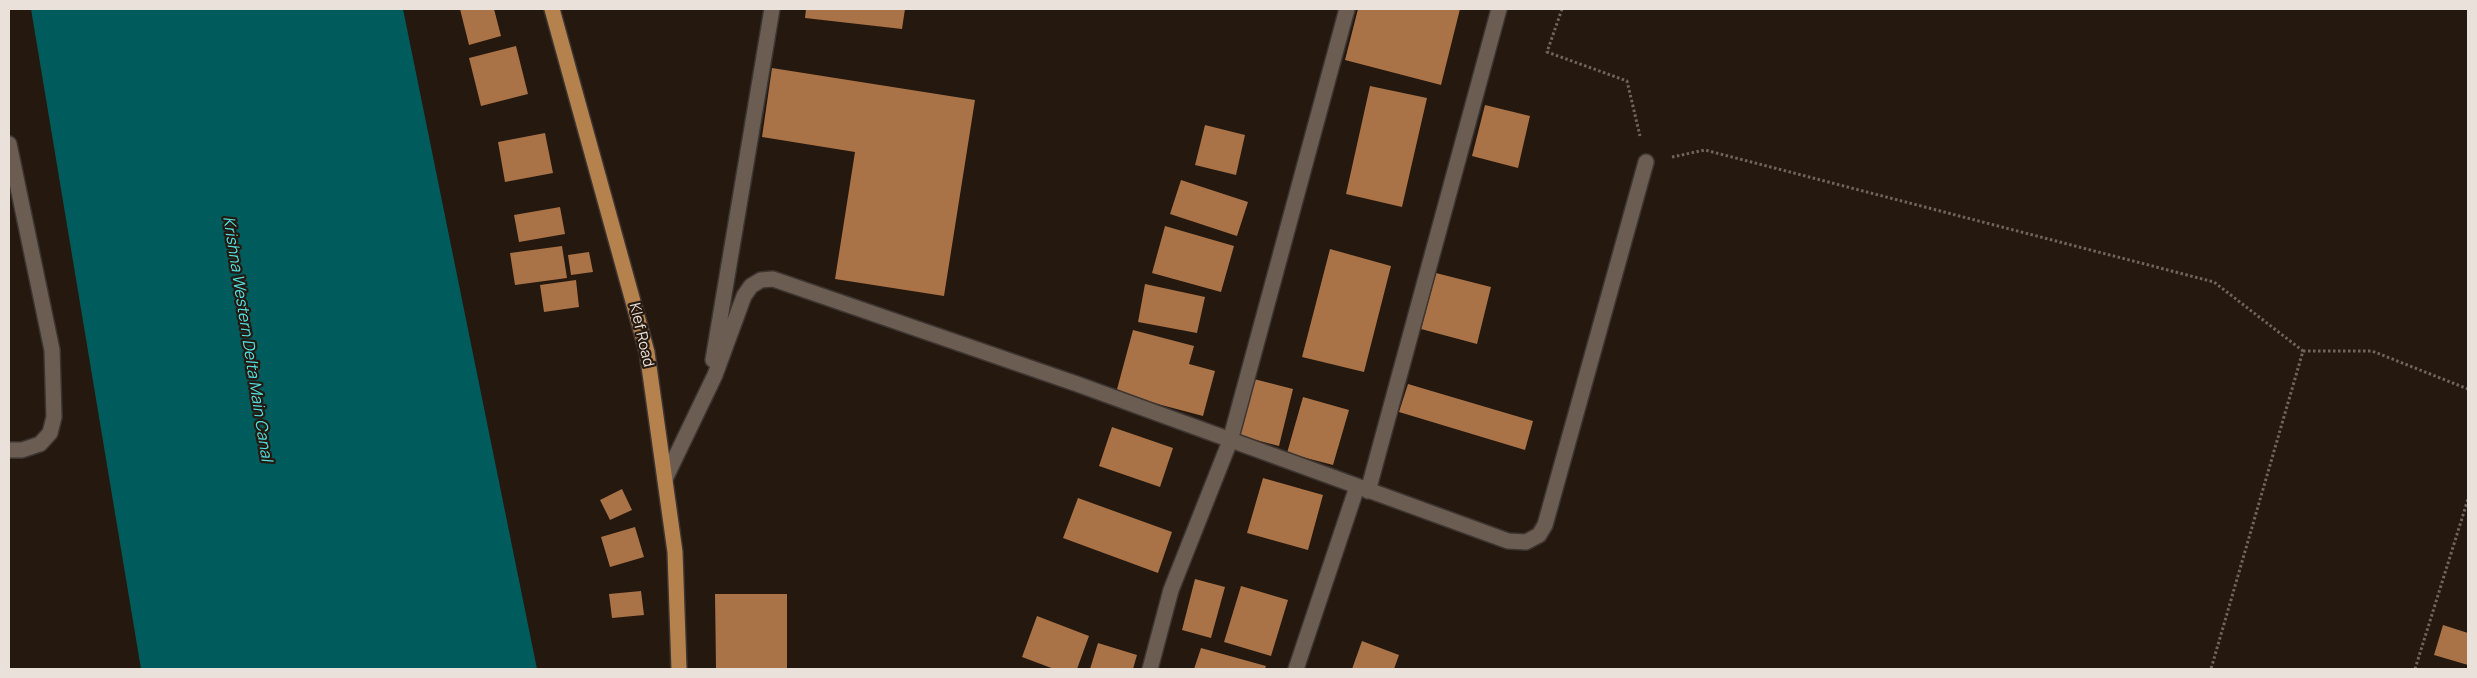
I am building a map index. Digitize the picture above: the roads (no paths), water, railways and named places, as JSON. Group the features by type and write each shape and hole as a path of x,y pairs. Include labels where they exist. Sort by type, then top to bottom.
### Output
{"main road":[{"name":"Klef Road","path":"552,9 647,352 675,552 679,669"}],"street":[{"path":"708,390 772,9"},
{"path":"1150,669 1171,590 1230,440 1347,9"},
{"path":"1296,669 1363,489 1499,9"},
{"path":"9,144 52,350 54,417 50,433 40,444 22,450 9,450"},
{"path":"665,479 708,390 744,296 751,286 761,280 773,279 1077,384 1508,541 1526,542 1539,535 1545,525 1646,162"}],"water":[{"name":"Krishna Western Delta Main Canal","path":"31,9 403,9 537,669 141,669"}]}
